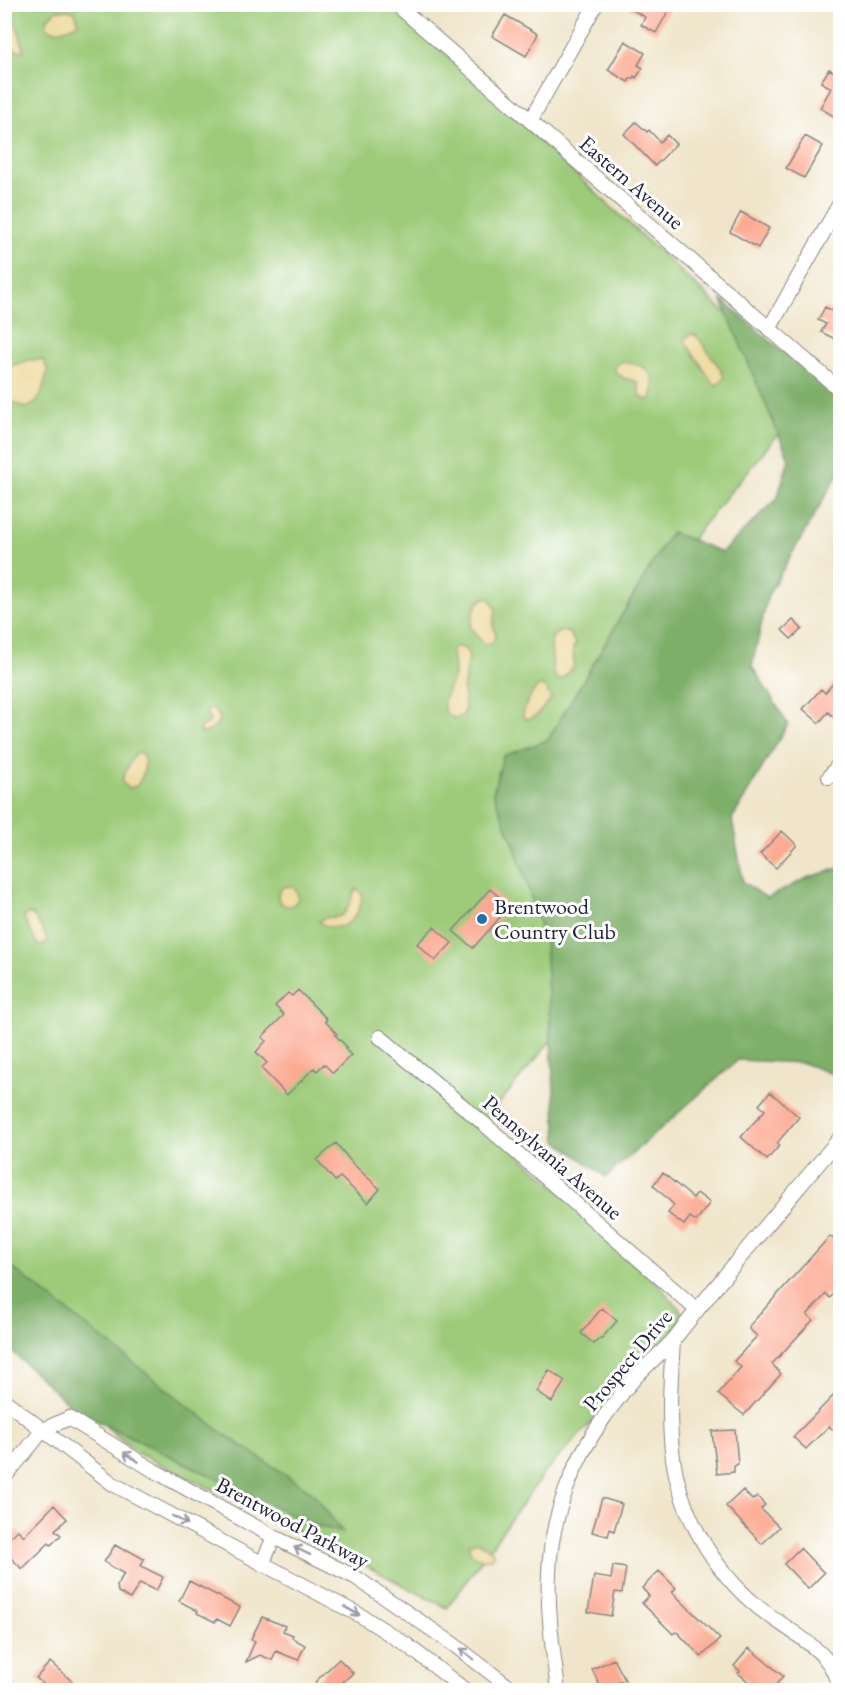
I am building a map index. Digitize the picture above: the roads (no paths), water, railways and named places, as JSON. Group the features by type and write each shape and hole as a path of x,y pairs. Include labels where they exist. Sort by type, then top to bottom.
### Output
{"street":[{"name":"Eastern Avenue","path":"396,4 840,390"},
{"path":"530,121 596,4"},
{"path":"769,329 840,203"},
{"path":"829,777 840,763"},
{"name":"Pennsylvania Avenue","path":"380,1037 483,1123 696,1309"},
{"name":"Prospect Drive","path":"558,1690 550,1626 549,1572 561,1502 581,1453 605,1416 633,1380 673,1340 696,1309 840,1138"},
{"path":"673,1340 670,1400 672,1451 680,1490 694,1527 715,1561 741,1593 825,1658 840,1689"},
{"path":"4,1400 113,1484 363,1617 407,1645 465,1690"},
{"name":"Brentwood Parkway","path":"43,1430 69,1418 153,1470 274,1537 355,1577 453,1644 513,1690"},
{"path":"4,1478 43,1430"},
{"path":"262,1564 274,1537"}],"place":[{"name":"Brentwood Country Club","path":"482,919"}]}
